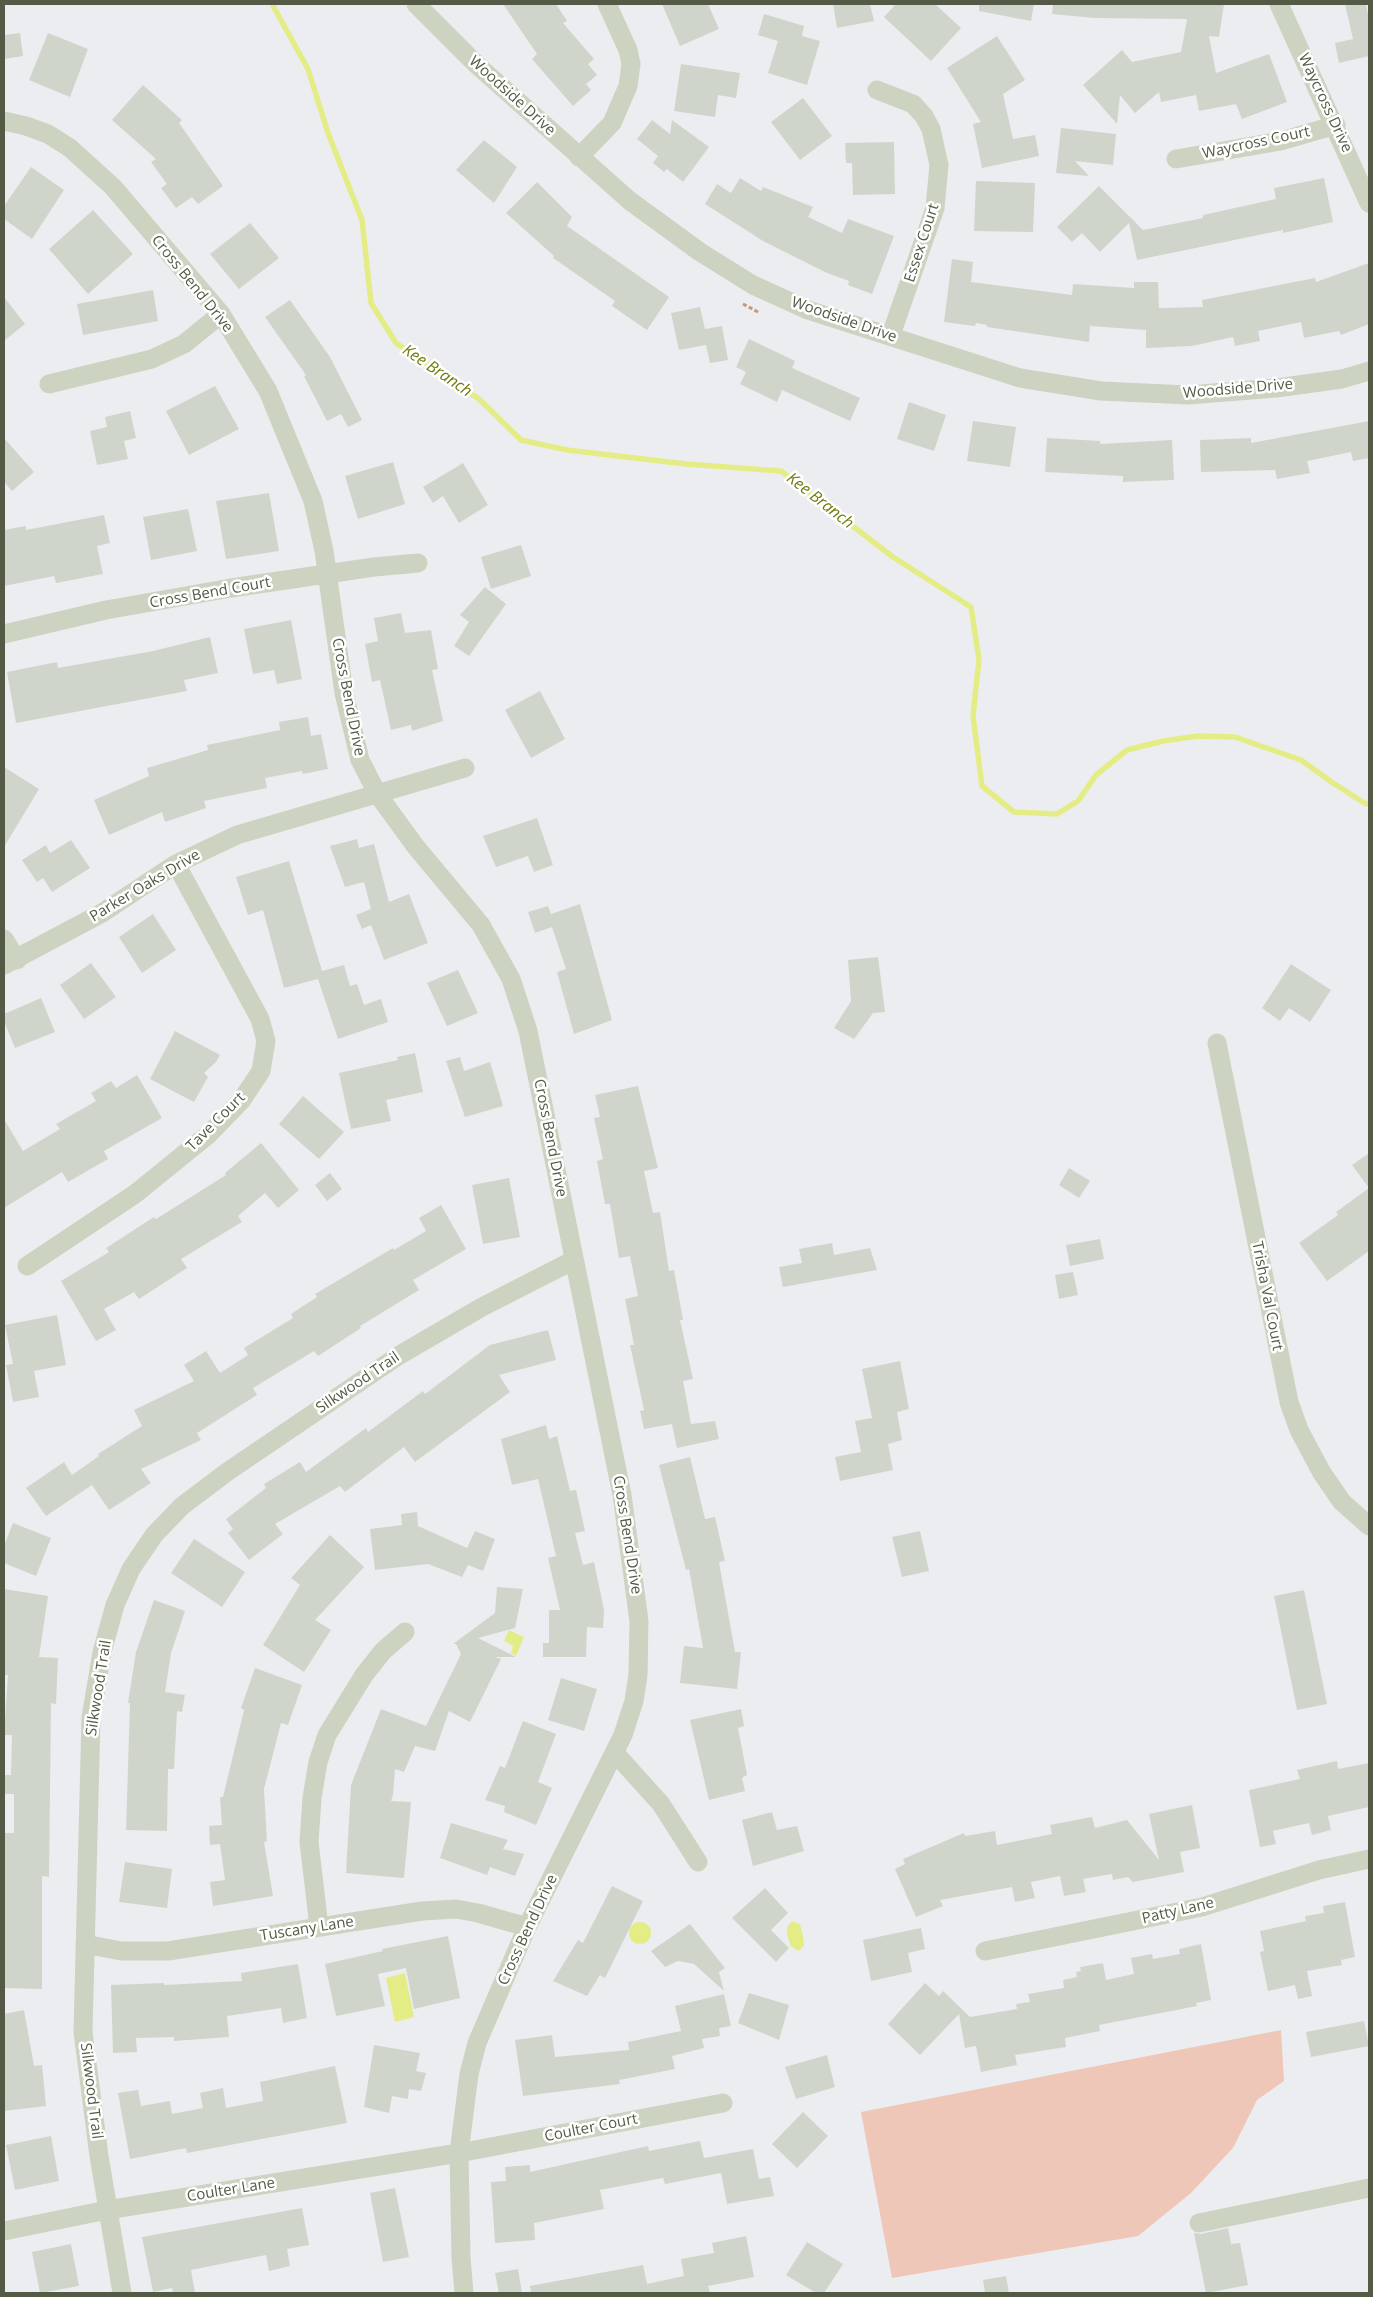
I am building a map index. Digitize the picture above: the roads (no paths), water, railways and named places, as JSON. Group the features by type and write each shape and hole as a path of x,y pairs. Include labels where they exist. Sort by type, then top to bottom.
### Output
{"street":[{"name":"Woodside Drive","path":"416,4 477,65 630,201 700,252 753,285 808,310 1020,378 1101,391 1188,395 1276,388 1342,378 1369,371"},
{"path":"579,157 612,123 628,86 631,64 628,50 607,4"},
{"name":"Waycross Drive","path":"1279,4 1336,125 1369,203"},
{"name":"Essex Court","path":"876,90 913,104 924,116 931,129 938,164 936,208 891,336"},
{"name":"Cross Bend Drive","path":"4,121 48,134 70,148 113,186 221,314 272,400 313,501 324,551 344,693 360,760 378,795 416,847 481,925 511,979 528,1031 622,1495 640,1621 638,1675 634,1701 623,1735 527,1927 477,2043 469,2074 459,2153 464,2293"},
{"name":"Waycross Court","path":"1176,159 1281,140 1336,125"},
{"path":"49,384 152,359 184,344 221,314"},
{"name":"Cross Bend Court","path":"4,634 106,610 231,588 418,563"},
{"name":"Parker Oaks Drive","path":"10,962 102,913 176,864 236,835 465,768"},
{"name":"Tave Court","path":"27,1266 135,1194 209,1134 241,1101 262,1071 266,1041 260,1018 176,864"},
{"path":"4,940 10,962"},
{"name":"Trisha Val Court","path":"1217,1043 1289,1402 1299,1430 1322,1474 1342,1502 1369,1526"},
{"name":"Silkwood Trail","path":"122,2293 107,2210 83,2032 91,1718 102,1652 115,1605 131,1569 154,1535 182,1506 227,1472 398,1356 482,1307 574,1260"},
{"path":"319,1927 309,1842 312,1798 318,1762 327,1735 364,1674 382,1651 405,1632"},
{"path":"614,1753 661,1804 698,1862"},
{"name":"Patty Lane","path":"985,1951 1202,1908 1310,1872 1369,1859"},
{"name":"Tuscany Lane","path":"85,1944 121,1951 168,1951 422,1911 456,1909 478,1913 527,1927"},
{"name":"Coulter Court","path":"459,2153 723,2103"},
{"name":"Coulter Lane","path":"4,2230 107,2210 459,2153"},
{"path":"1200,2223 1369,2188"}],"waterway":[{"name":"Kee Branch","path":"272,4 308,69 328,133 362,220 371,303 396,343 479,399 521,440 567,450 686,464 781,471 893,557 971,607 979,659 973,716 982,786 1014,812 1057,814 1078,801 1096,775 1127,750 1163,741 1198,736 1235,737 1301,760 1366,804 1369,803"}]}
